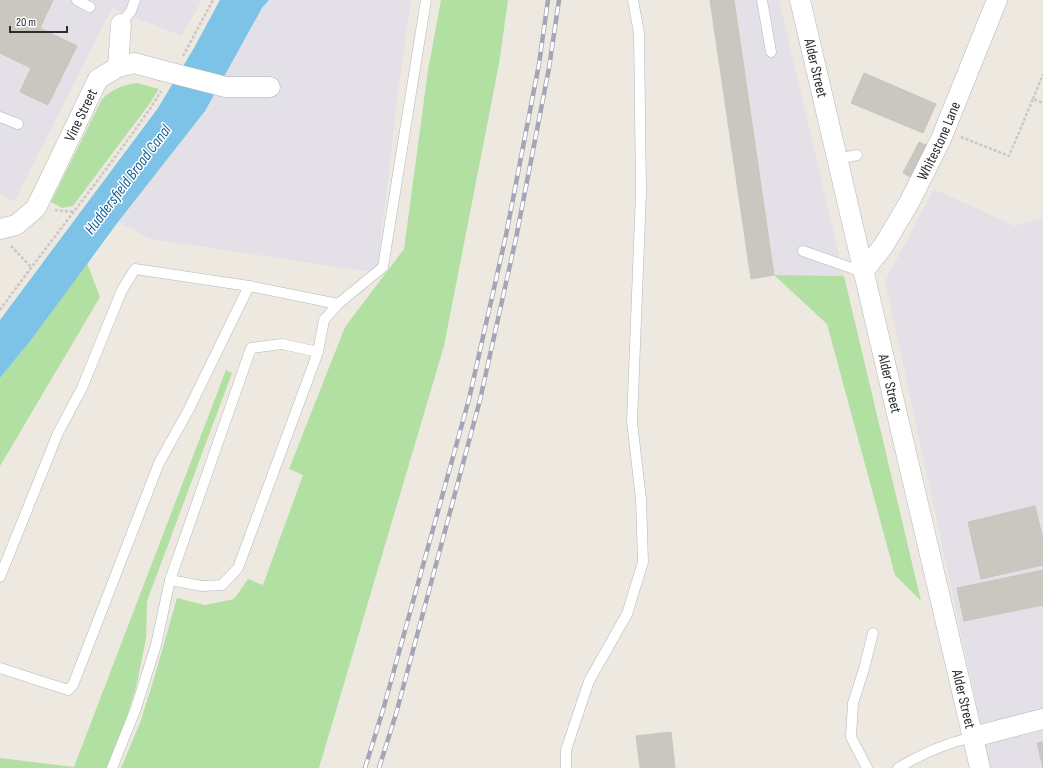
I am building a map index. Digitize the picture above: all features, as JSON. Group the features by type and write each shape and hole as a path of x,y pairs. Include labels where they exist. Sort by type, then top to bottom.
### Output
{"street":[{"name":"Alder Street","path":"800,0 980,768"},
{"name":"Whitestone Lane","path":"863,272 884,245 910,201 944,131 997,0"},
{"path":"118,67 121,24"},
{"name":"Vine Street","path":"5,237 36,208 98,79 118,67 134,63 162,78 226,87 270,88"},
{"path":"973,737 1043,719"}],"lane":[{"path":"77,0 90,7"},
{"path":"121,24 131,11 135,0"},
{"path":"170,580 202,586 222,585 238,568 318,352 324,320 338,304 383,267 426,0"},
{"path":"566,768 566,750 589,682 626,614 643,562 641,499 632,422 641,192 639,33 633,0"},
{"path":"762,0 771,52"},
{"path":"0,117 18,124"},
{"path":"837,159 856,155"},
{"path":"803,252 863,272"},
{"path":"0,577 58,432 82,388 122,290 135,270 249,286 338,304"},
{"path":"0,668 68,690 73,685 159,463 188,411 249,286"},
{"path":"112,768 136,708 156,645 170,580 251,348 282,344 318,352"},
{"path":"867,768 851,737 853,703 864,669 873,633"},
{"path":"898,768 911,760 953,741 973,737"}],"path":[{"path":"180,60 213,0"},
{"path":"944,131 1009,156 1043,74"},
{"path":"0,310 150,110 162,78"},
{"path":"1033,99 1043,103"},
{"path":"5,237 31,267"}],"shaded area":[{"path":"0,0 202,0 181,36 112,8 14,202 0,194"},
{"path":"269,0 411,0 399,84 377,273 151,239 118,222 205,111 262,8"},
{"path":"734,0 779,0 844,276 774,275"},
{"path":"934,189 1015,226 1043,217 1043,768 990,768 885,281"}],"green space":[{"path":"441,0 508,0 499,64 444,346 319,768 121,768 140,723 177,598 205,605 234,599 248,579 263,585 303,475 289,469 345,327 404,249 428,70"},
{"path":"137,83 159,89 73,206 62,208 51,202 102,99 118,88"},
{"path":"87,263 100,297 0,466 0,378 31,340"},
{"path":"774,275 844,276 921,601 895,575 827,324"},
{"path":"226,370 232,373 147,601 146,639 136,687 119,743 107,768 0,768 0,758 74,767"}],"water":[{"name":"Huddersfield Broad Canal","path":"220,0 269,0 262,8 205,111 118,222 31,340 0,378 0,320 158,108 194,48"}],"building":[{"path":"0,0 53,0 40,28 77,46 48,105 20,92 31,68 0,53"},
{"path":"710,0 734,0 774,275 751,279"},
{"path":"864,73 936,104 923,133 851,103"},
{"path":"919,142 926,145 910,177 903,173"},
{"path":"1035,506 1043,539 1043,565 981,579 968,522"},
{"path":"1043,570 1043,605 964,621 957,588"},
{"path":"671,732 675,768 640,768 636,736"},
{"path":"1043,742 1043,768 1037,743"}],"railway":[{"path":"365,768 383,710 469,399 506,235 539,64 548,0"},
{"path":"379,768 396,714 480,400 516,238 549,68 559,0"}]}
